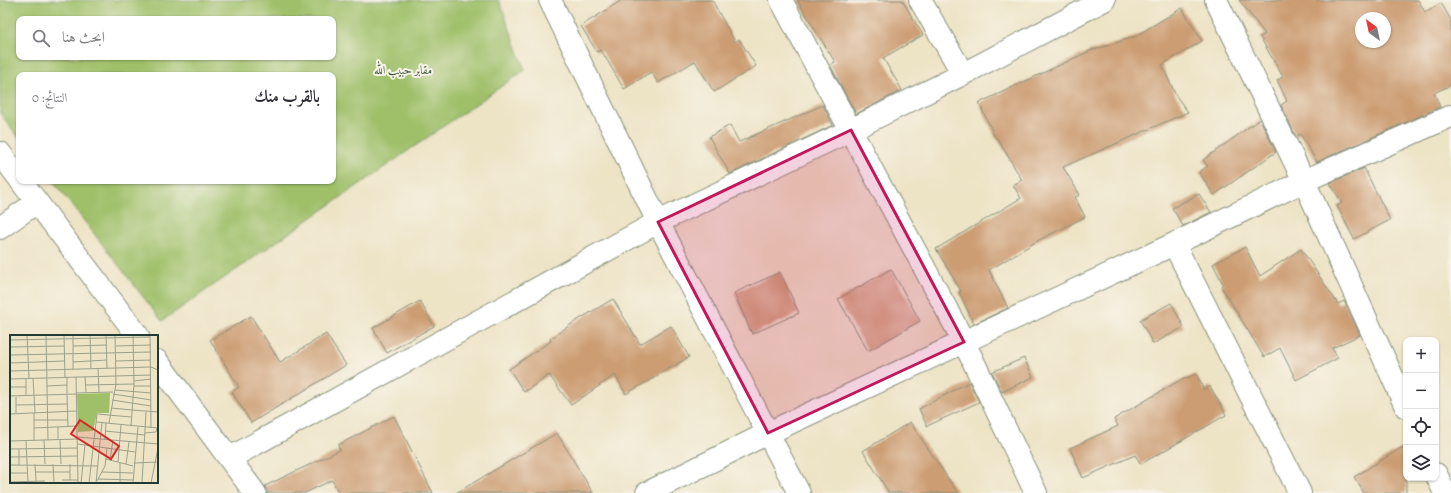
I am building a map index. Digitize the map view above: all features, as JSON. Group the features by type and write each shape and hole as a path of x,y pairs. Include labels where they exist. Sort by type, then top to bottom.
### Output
{"street":[{"path":"550,0 658,222 799,493"},
{"path":"781,0 964,342 1036,493"},
{"path":"920,0 963,74"},
{"path":"230,458 658,222 851,130 963,74 1104,0"},
{"path":"1216,0 1304,181 1403,400"},
{"path":"647,493 768,433 1174,244 1304,181 1451,116"},
{"path":"0,153 16,174"},
{"path":"23,184 137,335"},
{"path":"0,228 36,202"},
{"path":"1174,244 1300,493"},
{"path":"158,362 256,493"},
{"path":"1439,480 1445,493"}],"highlighted area":[{"path":"851,130 964,342 768,433 658,222"}],"green space":[{"name":"مقابر حبيب الله","path":"0,0 499,0 525,70 162,321 55,184 336,184 336,72 16,72 16,134 0,113"}],"building":[{"path":"622,0 712,0 735,42 739,39 756,66 714,92 695,61 658,83 651,72 624,89 601,50 597,52 581,26"},
{"path":"797,0 902,0 923,35 883,58 902,90 856,114 830,65 835,62"},
{"path":"1239,0 1418,0 1425,12 1441,3 1451,20 1451,85 1434,93 1440,107 1317,162 1300,134 1296,137 1281,105 1287,101 1277,80 1283,77 1260,37 1265,34"},
{"path":"1182,8 1202,41 1162,65 1176,96 1188,112 1063,167 1080,195 1075,197 1085,217 1039,240 989,270 1008,308 974,324 959,292 961,291 936,249 1021,198 1013,185 1022,180 997,138 996,139 979,103 1094,49 1134,37"},
{"path":"823,105 833,125 730,174 709,137 730,125 739,142"},
{"path":"1260,119 1276,152 1214,195 1199,172 1208,166 1203,160"},
{"path":"1364,168 1390,220 1354,239 1337,206 1342,203 1330,183"},
{"path":"1199,194 1211,212 1183,226 1172,208"},
{"path":"1245,247 1260,276 1301,249 1338,304 1344,301 1360,335 1332,348 1338,358 1296,380 1280,348 1264,357 1221,286 1223,284 1213,264"},
{"path":"891,269 920,321 868,351 838,299"},
{"path":"780,272 799,313 752,334 734,293"},
{"path":"613,299 640,344 671,326 689,357 626,394 615,375 571,405 549,375 524,392 509,369 551,341 550,339 573,323"},
{"path":"420,301 434,326 387,353 373,328"},
{"path":"1171,303 1184,327 1153,344 1140,320"},
{"path":"251,316 280,362 326,334 346,365 251,423 232,392 239,387 210,340"},
{"path":"1024,358 1033,377 1002,392 992,372"},
{"path":"1196,374 1204,390 1210,386 1226,415 1141,464 1135,455 1083,478 1070,448 1118,426 1114,419 1177,382"},
{"path":"969,382 979,402 927,426 919,409"},
{"path":"394,416 433,493 339,493 332,480 305,493 267,493 265,486 340,450 338,445"},
{"path":"910,422 958,493 889,493 863,451"},
{"path":"557,433 593,493 456,493"},
{"path":"1403,447 1403,481 1406,481 1406,493 1364,493 1354,477"}]}
